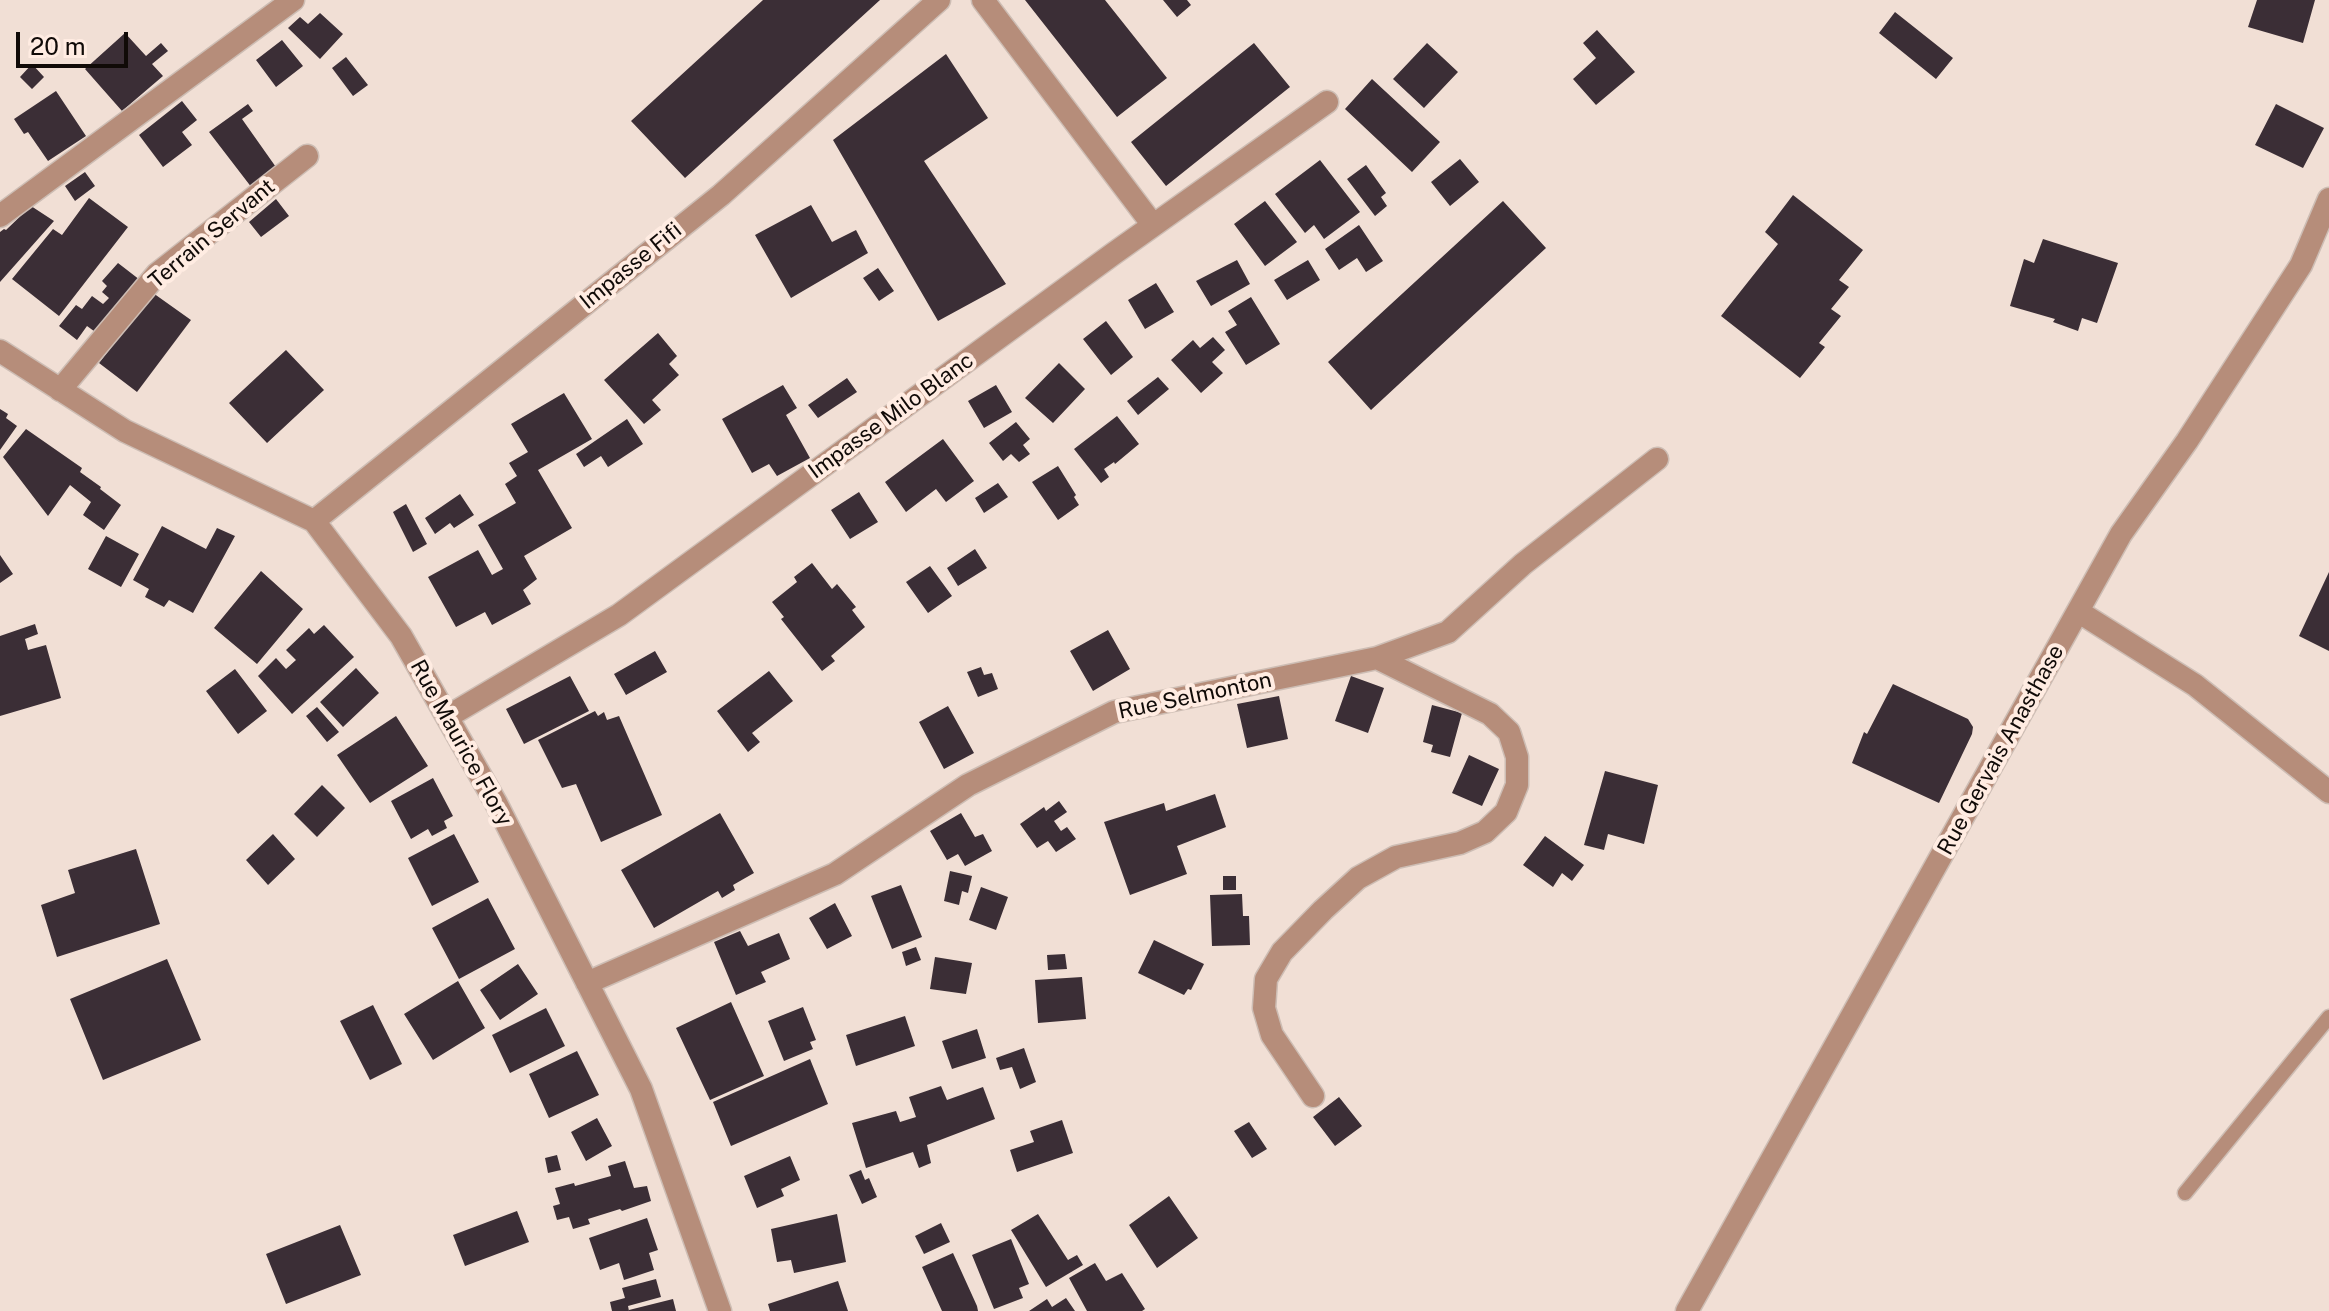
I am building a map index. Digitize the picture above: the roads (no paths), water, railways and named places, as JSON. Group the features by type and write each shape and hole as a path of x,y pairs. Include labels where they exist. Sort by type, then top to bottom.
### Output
{"street":[{"path":"0,216 293,0"},
{"name":"Impasse Fifi","path":"314,521 721,195 939,0"},
{"path":"983,0 1153,225"},
{"name":"Impasse Milo Blanc","path":"447,717 619,615 1153,225 1327,102"},
{"name":"Terrain Servant","path":"60,390 157,274 307,156"},
{"name":"Rue Gervais Anasthase","path":"1687,1311 2121,534 2187,441 2301,265 2329,199"},
{"name":"Rue Maurice Flory","path":"0,351 125,431 314,521 401,636 496,803 641,1089 720,1311"},
{"name":"Rue Selmonton","path":"587,983 835,874 968,785 1114,712 1377,658 1448,632 1523,564 1657,459"},
{"path":"2079,612 2195,685 2329,792"},
{"path":"1313,1096 1272,1035 1264,1008 1266,979 1282,952 1358,878 1396,857 1460,843 1485,832 1506,812 1517,785 1517,757 1509,732 1490,714 1377,658"}],"lane":[{"path":"2185,1193 2329,1017"}]}
